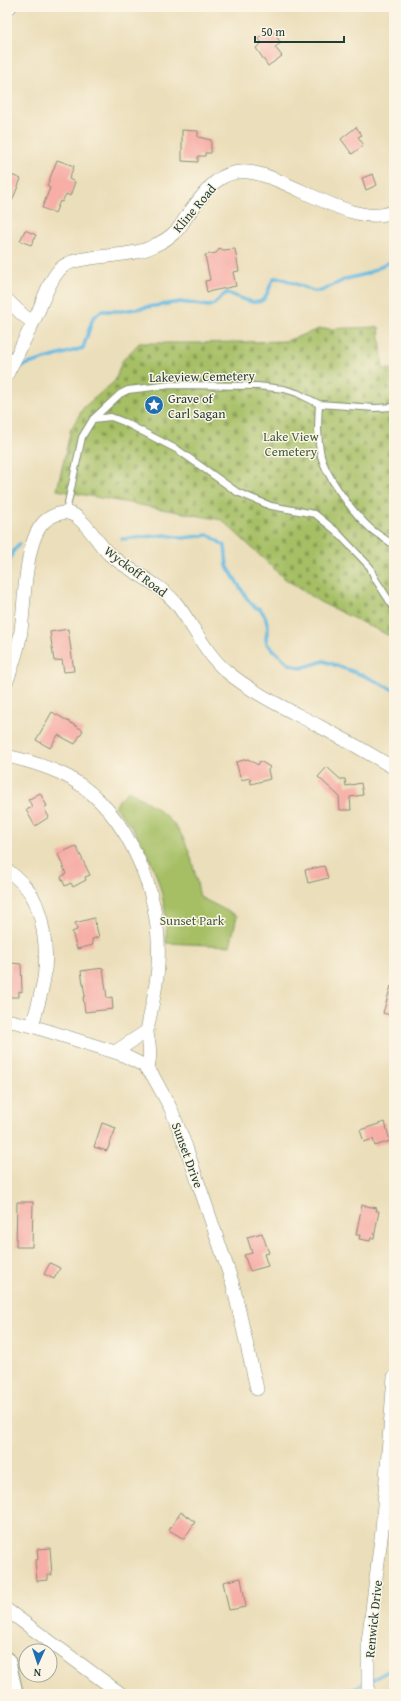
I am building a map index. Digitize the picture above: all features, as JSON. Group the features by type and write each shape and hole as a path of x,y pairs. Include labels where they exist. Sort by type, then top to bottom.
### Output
{"street":[{"name":"Kline Road","path":"7,374 54,277 60,269 68,263 132,253 154,246 176,231 217,180 232,172 249,172 272,178 361,214 380,215 394,211"},
{"path":"7,300 24,316 33,322"},
{"path":"7,681 14,662 21,633 29,560 34,537 38,529 48,518 66,512"},
{"name":"Wyckoff Road","path":"66,512 79,518 111,555 169,595 181,610 207,650 227,671 259,694 366,751 394,768"},
{"path":"7,756 45,766 78,784 107,810 120,826 144,872 151,896 158,937 157,979 150,1023 147,1031 150,1058 148,1070"},
{"path":"7,870 27,887 35,898 40,911 46,946 46,968 42,992 32,1026"},
{"name":"Sunset Drive","path":"7,1020 32,1026 127,1056 148,1070 161,1089 171,1109 186,1147 233,1285 257,1389"},
{"path":"115,1052 147,1031"},
{"name":"Renwick Drive","path":"368,1694 368,1642 382,1530 394,1377"},
{"path":"7,1610 121,1694"},
{"path":"7,1660 15,1694"}],"lane":[{"name":"Lakeview Cemetery","path":"66,512 82,438 93,419 120,394 128,390 171,385 257,386 284,389 297,393 320,404 375,408 394,407"},
{"path":"320,404 317,427 318,443 321,457 328,474 347,502 371,529 394,545"},
{"path":"93,419 111,417 124,422 178,450 237,492 270,506 315,514 336,531 370,567 394,608"}],"green space":[{"name":"Lake View Cemetery","path":"379,327 383,369 394,369 394,638 320,602 284,578 222,520 57,490 71,429 84,407 115,381 122,361 139,343 286,341 319,329"},
{"name":"Sunset Park","path":"128,791 145,800 161,812 181,834 190,855 200,897 237,916 230,946 166,943 164,904 156,874 143,845 135,832 115,808 119,800"}],"building":[{"path":"271,29 281,43 275,47 282,56 268,66 256,48 262,43 258,38"},
{"path":"356,127 362,135 358,137 364,145 352,154 341,139"},
{"path":"182,130 198,131 198,137 211,140 211,153 205,153 205,156 198,156 198,162 182,161"},
{"path":"57,160 74,166 69,179 75,182 70,196 66,194 62,202 60,201 55,213 42,208 50,188 47,186"},
{"path":"9,174 21,179 7,213 7,179"},
{"path":"373,174 377,185 366,190 362,178"},
{"path":"25,230 36,235 31,245 20,241"},
{"path":"220,248 223,250 235,249 239,271 233,272 236,286 207,292 205,281 210,280 205,255 216,253"},
{"path":"68,629 74,671 64,672 62,660 54,661 50,632"},
{"path":"52,712 83,730 75,744 58,735 50,748 36,740"},
{"path":"248,759 258,765 260,761 270,767 268,770 270,779 251,784 250,778 241,780 236,762"},
{"path":"327,767 340,779 345,779 346,786 361,783 363,795 350,797 351,810 340,810 339,796 318,777"},
{"path":"40,793 47,806 44,808 49,817 35,826 26,810 33,807 28,800"},
{"path":"76,846 90,875 85,877 86,880 73,887 71,883 65,886 61,877 66,874 58,854"},
{"path":"324,866 328,878 308,883 305,870"},
{"path":"94,918 99,937 92,939 93,945 77,949 72,932 77,930 75,923"},
{"path":"11,963 21,964 22,992 19,991 19,997 10,997 10,991 8,991 7,974 10,974"},
{"path":"103,968 107,998 112,997 113,1009 85,1012 83,997 85,996 81,971"},
{"path":"391,986 394,986 394,1016 383,1013"},
{"path":"385,1122 390,1141 375,1146 373,1139 364,1142 360,1130"},
{"path":"102,1123 116,1128 107,1151 94,1147"},
{"path":"17,1202 33,1202 32,1247 16,1247"},
{"path":"362,1205 377,1208 376,1211 379,1211 374,1238 371,1238 370,1241 359,1239 360,1235 356,1235"},
{"path":"262,1233 269,1253 264,1254 268,1266 250,1271 244,1255 252,1253 247,1237"},
{"path":"50,1263 60,1268 54,1279 44,1274"},
{"path":"181,1512 195,1522 184,1539 169,1530"},
{"path":"50,1548 52,1575 48,1575 48,1580 37,1581 35,1560 38,1560 37,1549"},
{"path":"241,1578 246,1607 229,1610 223,1582"}],"waterway":[{"path":"21,366 83,348 93,318 101,311 122,311 180,302 209,306 214,304 226,293 251,302 256,302 264,299 274,278 281,278 313,291 321,291 346,279 366,274 394,260"},
{"path":"122,539 166,535 183,538 209,535 225,546 227,566 246,597 254,607 260,609 265,616 268,627 266,638 267,644 289,664 301,668 324,661 365,676 394,690"},
{"path":"7,571 12,553 19,544"},
{"path":"7,603 7,608"},
{"path":"372,1680 394,1668"},
{"path":"344,1694 364,1683"}],"place":[{"name":"Grave of Carl Sagan","path":"154,405"}]}
